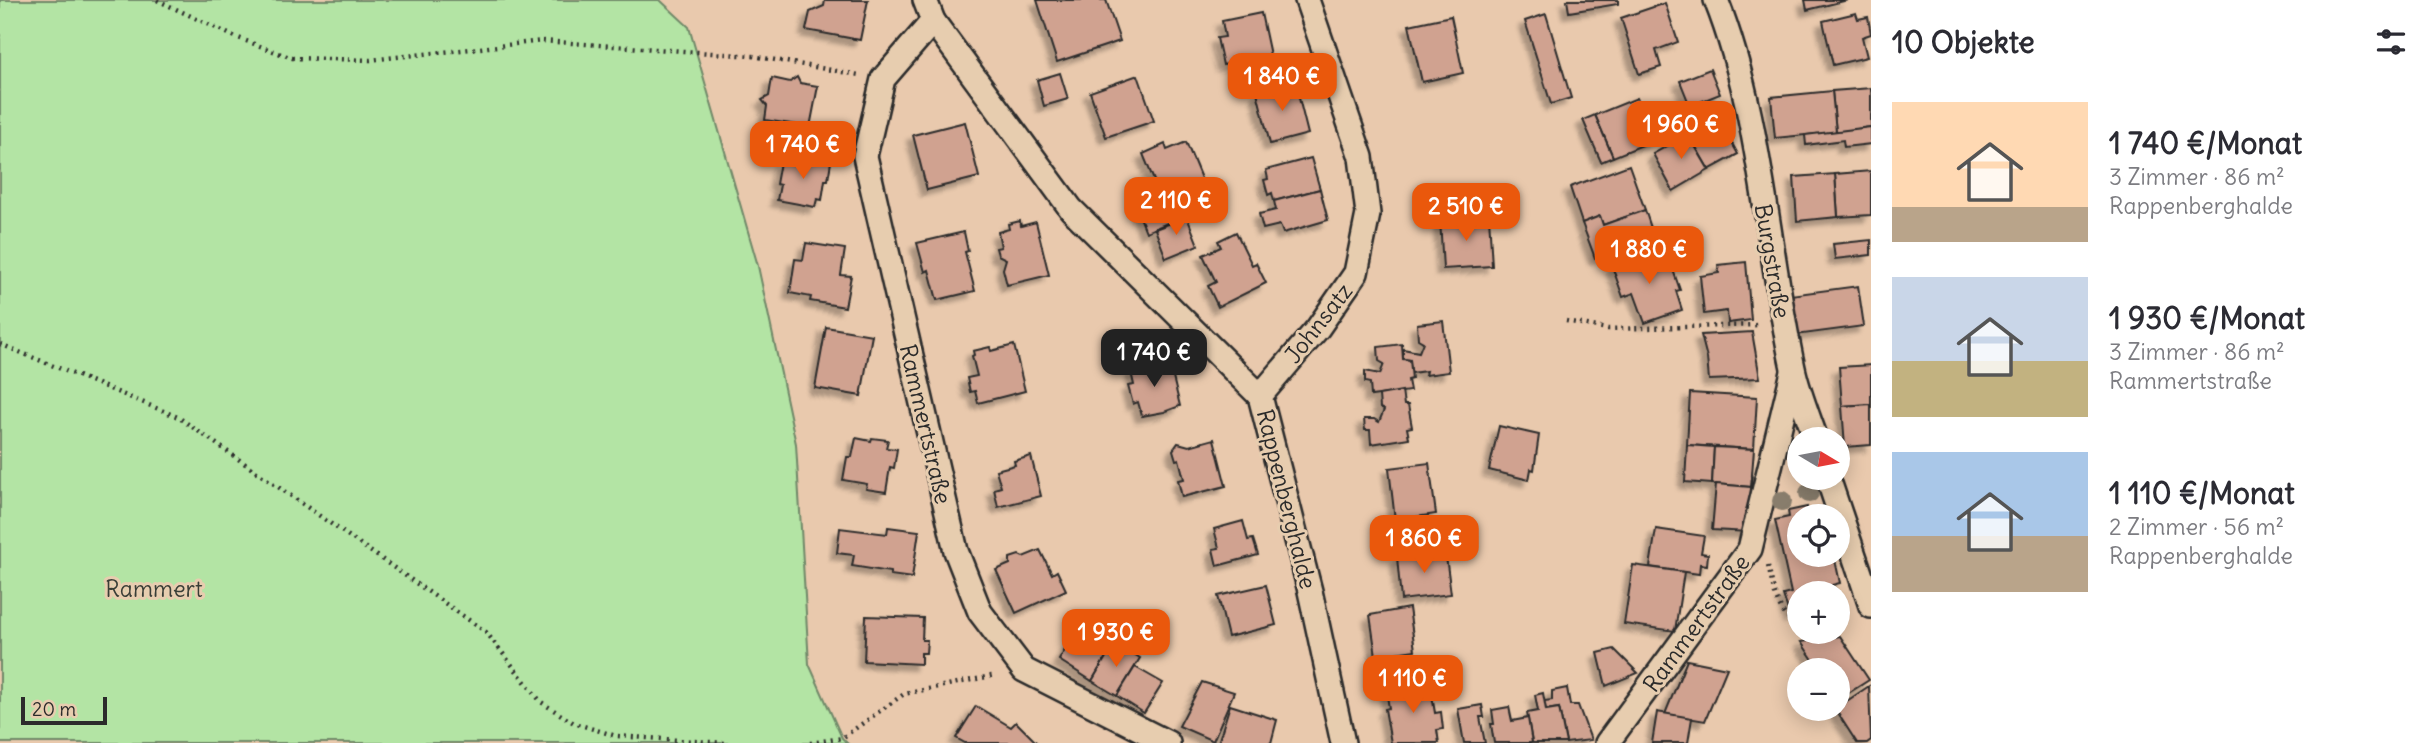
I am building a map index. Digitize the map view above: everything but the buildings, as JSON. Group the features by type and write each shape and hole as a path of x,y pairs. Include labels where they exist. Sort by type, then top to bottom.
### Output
{"street":[{"name":"Johnsatz","path":"1260,396 1318,328 1356,273 1368,214 1360,157 1307,0"},
{"name":"Burgstraße","path":"1716,0 1729,33 1748,111 1793,371 1812,427"},
{"name":"Rammertstraße","path":"929,10 883,79 865,156 953,538 980,612 1024,670 1168,743"},
{"name":"Rappenberghalde","path":"929,10 1071,209 1260,396 1310,591 1343,743"},
{"name":"Rammertstraße","path":"1607,743 1750,549 1793,371"},
{"path":"1832,490 1871,606"}],"path":[{"path":"158,0 233,36 292,58 370,60 543,41 753,56 883,79"},
{"path":"1566,321 1608,329 1734,327 1784,323"},
{"path":"0,344 178,417 486,632 541,702 574,723 616,736 726,743"},
{"path":"1768,566 1780,609 1787,620"},
{"path":"810,743 842,738 904,694 1024,670"}],"green space":[{"name":"Rammert","path":"0,0 660,0 689,27 758,266 796,444 809,664 842,738 847,743 0,743"}]}
